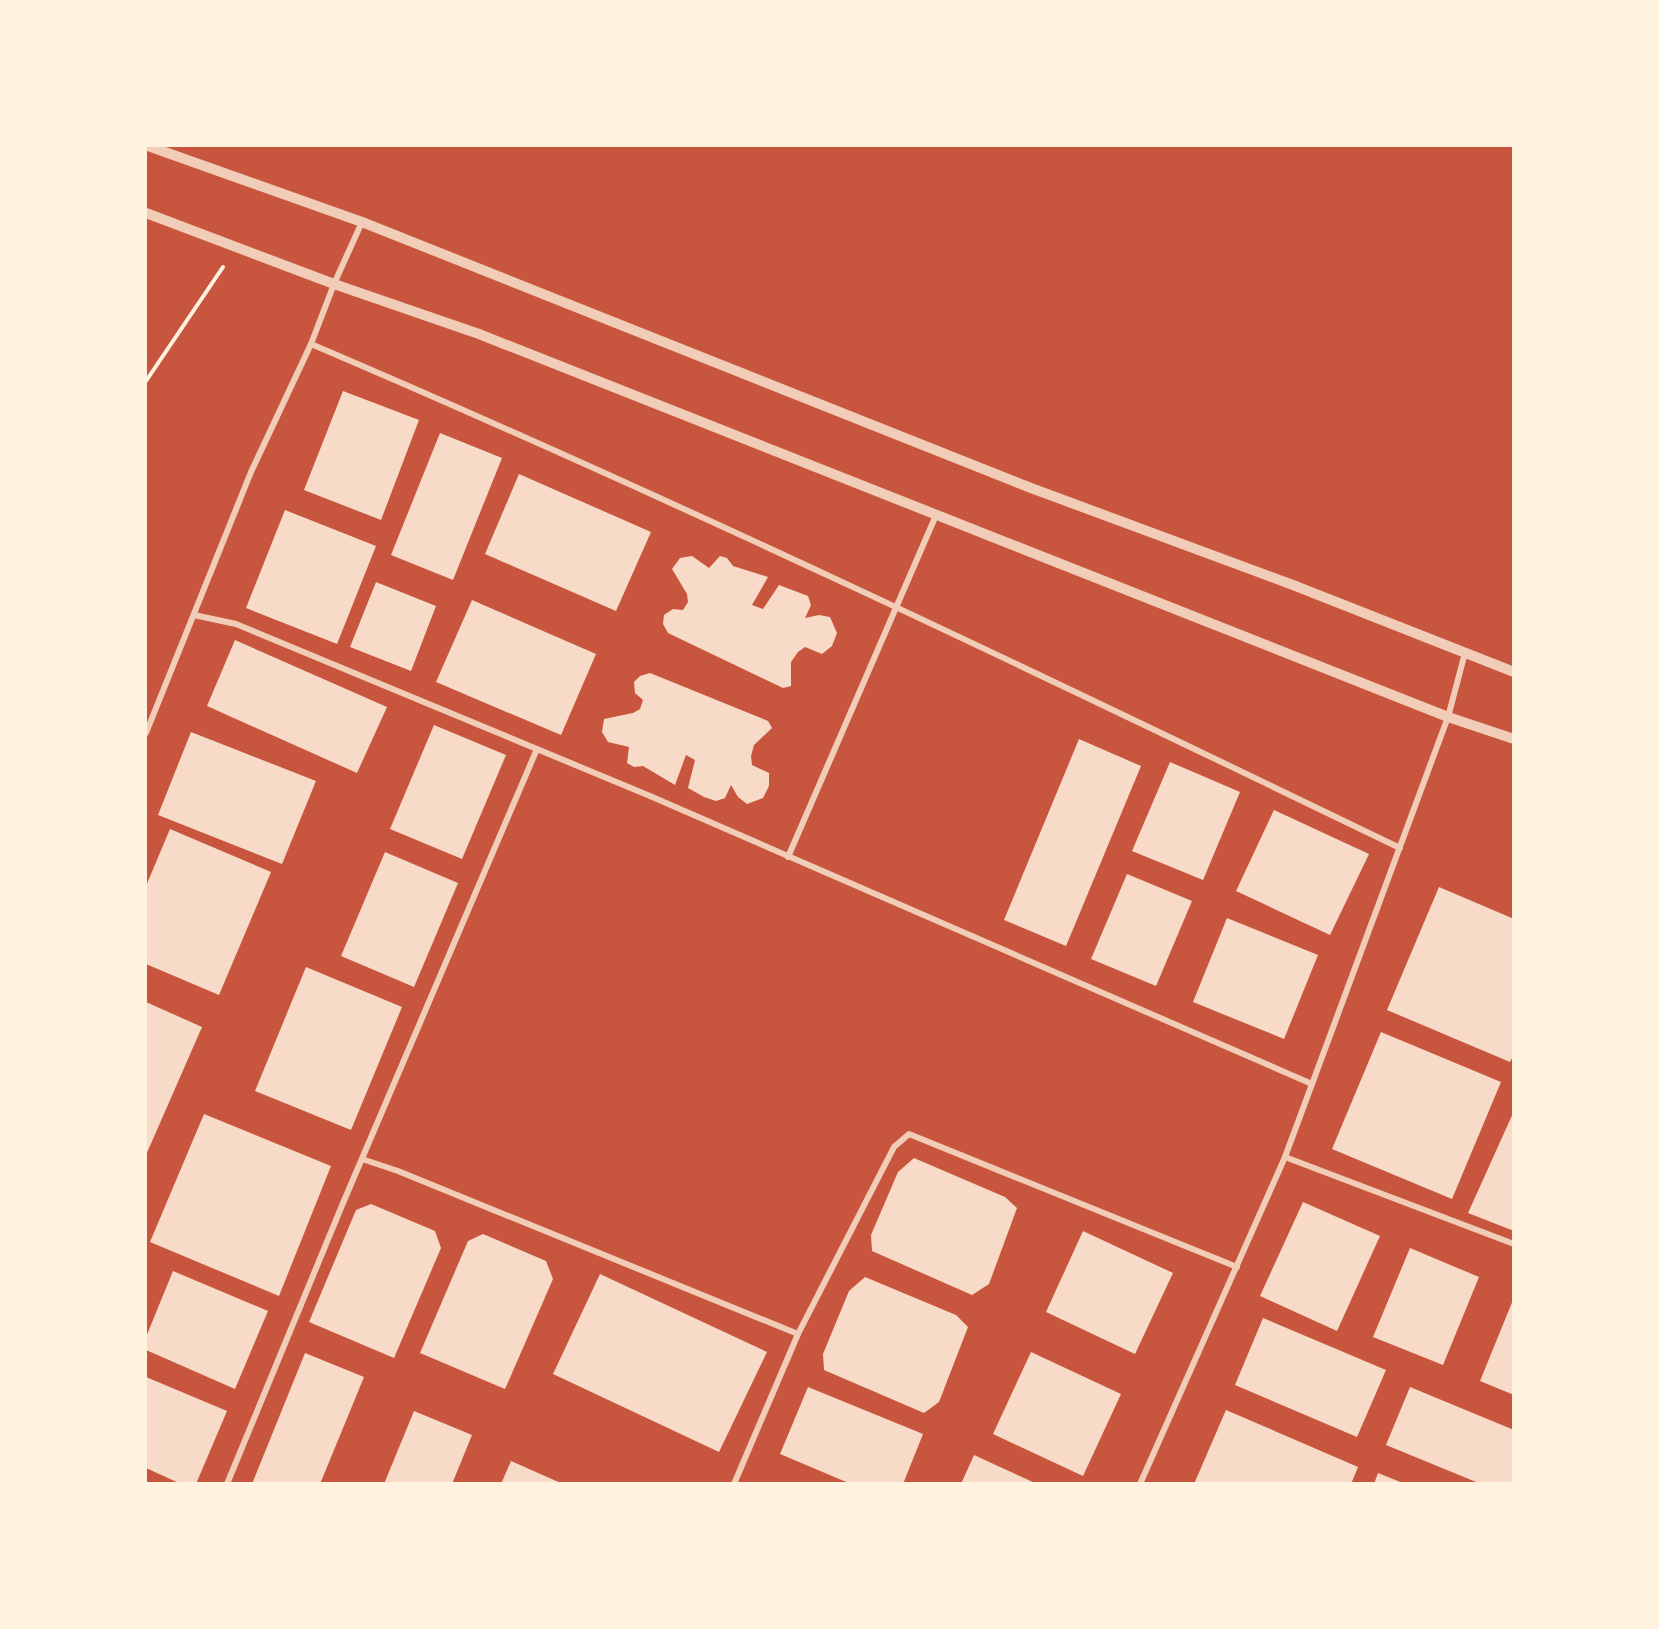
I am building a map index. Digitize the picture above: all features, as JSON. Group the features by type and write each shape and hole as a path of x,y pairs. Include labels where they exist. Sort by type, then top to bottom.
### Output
{"street":[{"path":"148,146 362,222 1031,488 1293,585 1514,672"},
{"path":"146,213 334,284 479,334 818,469 937,513 1448,717 1514,739"},
{"path":"146,733 251,472 311,344 334,284 362,222"},
{"path":"311,344 532,438 1400,848"},
{"path":"788,857 937,513"},
{"path":"194,615 236,624 537,749 1312,1084"},
{"path":"1140,1484 1285,1157 1448,717 1465,653"},
{"path":"227,1484 362,1159 537,749"},
{"path":"734,1484 798,1334 894,1147 909,1134 1237,1267"},
{"path":"1285,1157 1514,1244"},
{"path":"362,1159 398,1171 798,1334"}],"path":[{"path":"146,381 237,247"}],"building":[{"path":"343,391 419,420 381,520 304,490"},
{"path":"440,433 502,458 453,580 391,555"},
{"path":"519,474 651,532 616,611 485,554"},
{"path":"285,510 376,546 337,644 246,608"},
{"path":"692,556 709,568 720,556 727,558 733,566 768,577 752,605 763,609 779,585 808,596 811,605 805,618 819,615 830,617 837,633 832,646 822,654 805,647 798,652 791,662 791,686 783,688 668,633 663,624 664,615 673,609 683,610 688,602 687,594 672,569 680,558"},
{"path":"376,582 436,606 411,671 350,647"},
{"path":"472,600 596,654 561,735 436,682"},
{"path":"235,640 387,707 357,773 207,706"},
{"path":"650,673 768,721 772,728 754,745 751,756 752,765 769,773 769,786 763,798 747,804 738,797 731,785 725,798 716,801 704,797 688,788 695,760 686,755 675,785 643,766 634,767 627,763 629,747 608,742 602,732 604,719 633,713 640,709 643,700 635,693 634,682 640,676"},
{"path":"434,725 506,755 462,859 390,829"},
{"path":"191,732 316,781 282,864 158,815"},
{"path":"1079,739 1141,766 1066,946 1004,920"},
{"path":"1170,762 1240,792 1203,880 1132,851"},
{"path":"1274,810 1369,854 1330,935 1236,891"},
{"path":"170,829 271,872 219,995 146,964 146,886"},
{"path":"385,852 458,883 414,987 341,956"},
{"path":"1127,874 1192,901 1156,986 1091,959"},
{"path":"1439,887 1514,919 1514,1054 1510,1062 1387,1010"},
{"path":"1227,918 1318,955 1284,1039 1193,1002"},
{"path":"306,967 402,1007 351,1130 255,1091"},
{"path":"146,1002 202,1027 146,1155"},
{"path":"1381,1032 1501,1082 1452,1199 1332,1149"},
{"path":"1514,1111 1514,1231 1468,1213"},
{"path":"204,1114 331,1166 279,1296 150,1242"},
{"path":"914,1158 1005,1197 1017,1208 989,1284 972,1295 872,1251 871,1235 898,1172"},
{"path":"1303,1202 1380,1236 1337,1331 1260,1296"},
{"path":"371,1204 435,1231 441,1248 394,1358 309,1322 356,1210"},
{"path":"1083,1231 1173,1273 1135,1354 1046,1312"},
{"path":"483,1234 546,1261 553,1279 505,1389 420,1353 468,1241"},
{"path":"1410,1248 1479,1277 1443,1365 1373,1337"},
{"path":"173,1271 268,1311 235,1389 146,1350 146,1337"},
{"path":"600,1274 767,1352 719,1452 553,1374"},
{"path":"865,1277 956,1315 968,1327 939,1402 924,1413 824,1370 823,1354 849,1291"},
{"path":"1514,1300 1514,1395 1480,1381"},
{"path":"1263,1318 1386,1370 1357,1437 1235,1385"},
{"path":"1031,1352 1121,1394 1083,1476 993,1434"},
{"path":"305,1353 364,1377 320,1484 252,1484"},
{"path":"146,1377 227,1411 196,1484 181,1484 146,1468"},
{"path":"808,1387 923,1434 903,1484 851,1484 780,1454"},
{"path":"1410,1387 1514,1430 1514,1484 1481,1484 1386,1445"},
{"path":"1226,1410 1358,1467 1351,1484 1194,1484"},
{"path":"414,1411 472,1435 452,1484 384,1484"},
{"path":"974,1455 1037,1484 961,1484"},
{"path":"511,1461 563,1484 501,1484"},
{"path":"1378,1473 1403,1483 1403,1484 1374,1484"}]}
